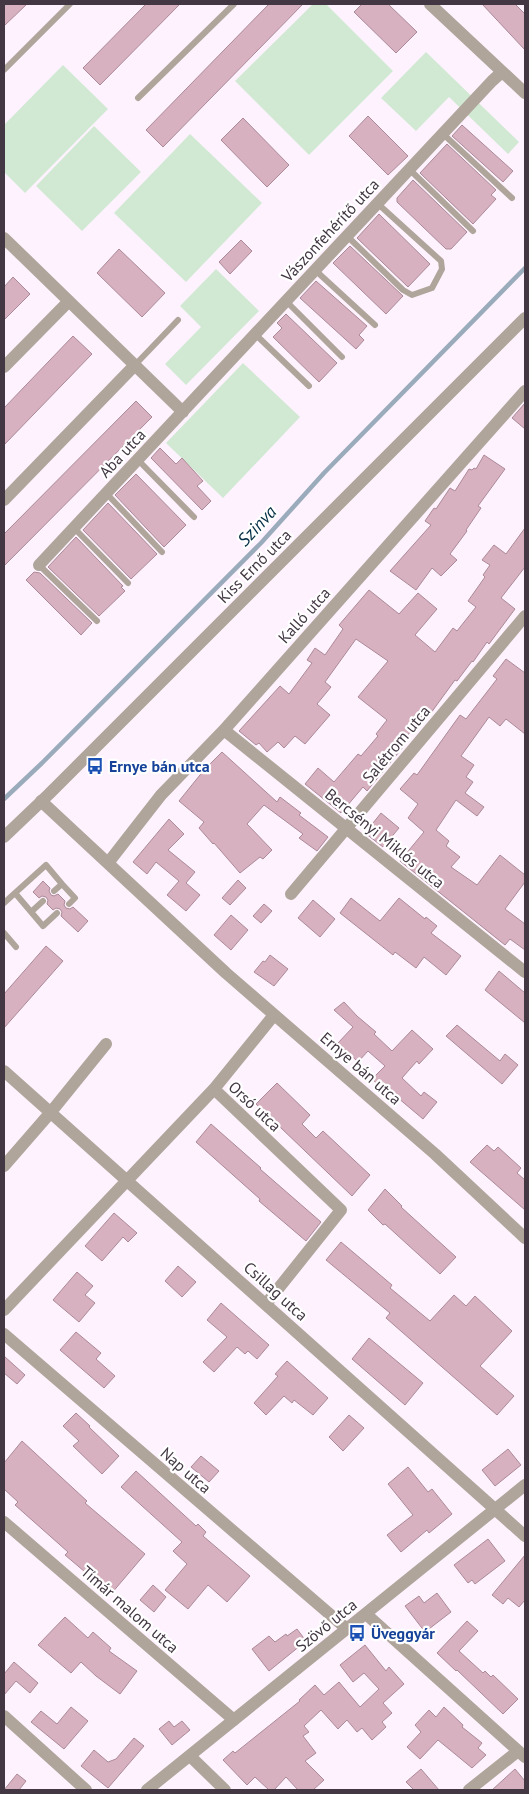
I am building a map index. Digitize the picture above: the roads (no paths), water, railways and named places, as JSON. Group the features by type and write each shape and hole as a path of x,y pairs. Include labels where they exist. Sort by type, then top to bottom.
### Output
{"street":[{"path":"430,4 525,94"},
{"name":"Vászonfehérítő utca","path":"183,412 442,133 492,80 502,72"},
{"path":"4,238 183,412"},
{"path":"4,367 69,301"},
{"name":"Kiss Ernő utca","path":"4,837 523,324"},
{"path":"4,500 135,365"},
{"name":"Kalló utca","path":"108,863 160,795 224,730 525,391"},
{"name":"Aba utca","path":"39,565 183,412"},
{"name":"Salétrom utca","path":"291,894 525,616"},
{"name":"Bercsényi Miklós utca","path":"224,730 525,972"},
{"name":"Ernye bán utca","path":"41,801 219,966 435,1154 525,1238"},
{"path":"214,1089 274,1015"},
{"path":"4,1166 106,1044"},
{"name":"Csillag utca","path":"4,1071 525,1536"},
{"name":"Orsó utca","path":"4,1310 214,1089 341,1210 266,1304"},
{"name":"Nap utca","path":"4,1334 347,1630"},
{"name":"Szövő utca","path":"147,1790 525,1485"},
{"name":"Tímár malom utca","path":"4,1522 234,1720"},
{"path":"366,1614 521,1754 469,1790"},
{"path":"4,1716 86,1790"},
{"path":"190,1756 225,1790"}],"lane":[{"path":"4,70 70,4"},
{"path":"138,98 234,4"},
{"path":"442,133 512,198"},
{"path":"409,169 473,231"},
{"path":"347,236 403,290 412,295 432,288 442,269 441,261 378,203"},
{"path":"315,270 375,325"},
{"path":"286,301 342,357"},
{"path":"135,365 178,320"},
{"path":"255,334 310,386"},
{"path":"138,460 194,517"},
{"path":"106,493 162,552"},
{"path":"74,528 128,583"},
{"path":"39,565 97,621"},
{"path":"4,903 46,865 75,898 69,904"},
{"path":"54,891 62,884"},
{"path":"15,893 43,926 57,913"},
{"path":"31,912 43,901"},
{"path":"4,933 16,947"}],"waterway":[{"name":"Szinva","path":"4,799 261,543 324,473 525,268"}],"place":[{"name":"Ernye bán utca","path":"95,766"},
{"name":"Üveggyár","path":"357,1633"}]}
